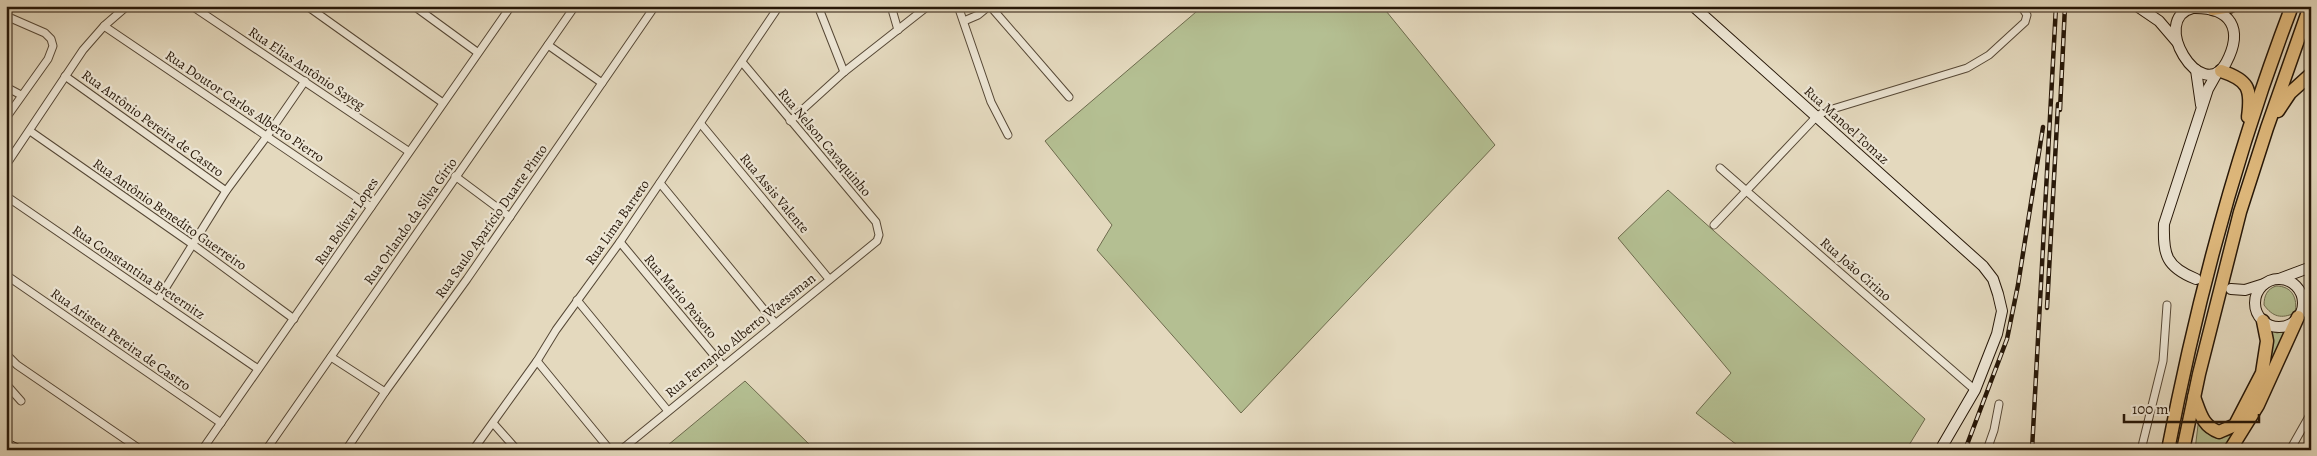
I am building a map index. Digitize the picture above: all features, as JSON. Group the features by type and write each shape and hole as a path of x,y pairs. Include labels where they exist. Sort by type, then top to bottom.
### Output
{"highway":[{"path":"2213,9 2231,6"},
{"path":"2168,450 2195,318 2246,142 2292,6"},
{"path":"2183,450 2194,396 2240,212 2310,6"},
{"path":"2219,72 2242,79 2248,90 2249,105 2246,142"},
{"path":"2267,128 2290,93 2311,74"},
{"path":"2230,450 2258,405 2300,311"},
{"path":"2194,396 2204,423 2210,428 2219,432 2235,425 2262,373 2268,341 2263,321"}],"street":[{"path":"6,164 92,38 127,6"},
{"name":"Rua Elias Antônio Sayeg","path":"192,6 408,151"},
{"path":"307,6 443,103"},
{"path":"414,6 477,52"},
{"name":"Rua Bolívar Lopes","path":"202,450 408,151 511,6"},
{"name":"Rua Orlando da Silva Gírio","path":"266,450 575,6"},
{"name":"Rua Saulo Aparício Duarte Pinto","path":"346,450 510,217 654,6"},
{"name":"Rua Lima Barreto","path":"473,450 537,361 577,300 620,242 780,6"},
{"path":"818,6 844,72"},
{"path":"891,6 898,30"},
{"path":"790,121 844,72 928,6"},
{"path":"958,6 991,102 1008,134"},
{"path":"964,21 978,15 990,6 1069,97"},
{"name":"Rua Manoel Tomaz","path":"1693,6 1982,266 1993,279 2002,311 1997,334 1974,390 1940,450"},
{"path":"1714,225 1817,116 1826,111 1953,73 1979,62 2025,22 2027,15 2021,6"},
{"path":"2137,6 2159,21 2178,42"},
{"path":"2196,279 2182,273 2171,264 2164,244 2164,224 2208,89 2219,72 2231,48 2233,30 2230,21 2224,14 2213,9 2189,7 2179,18 2176,28 2182,54 2196,70 2209,75 2219,72"},
{"path":"6,16 45,33 51,39 53,46 48,59 6,118"},
{"name":"Rua Doutor Carlos Alberto Pierro","path":"104,26 371,207"},
{"path":"548,45 602,83"},
{"name":"Rua Nelson Cavaquinho","path":"742,62 876,222 879,235 877,242"},
{"path":"2196,70 2201,113"},
{"name":"Rua Antônio Pereira de Castro","path":"65,76 226,191"},
{"path":"158,300 226,191 305,81"},
{"path":"6,87 21,95"},
{"name":"Rua Assis Valente","path":"701,124 829,279"},
{"name":"Rua Antônio Benedito Guerreiro","path":"30,131 192,244 294,319"},
{"name":"Rua João Cirino","path":"1720,168 1974,390"},
{"path":"455,176 510,217"},
{"path":"660,183 775,323"},
{"name":"Rua Constantina Breternitz","path":"6,196 258,369"},
{"name":"Rua Mario Peixoto","path":"620,242 723,366"},
{"name":"Rua Fernando Alberto Waessman","path":"621,450 829,279 877,242"},
{"path":"2311,267 2266,283 2234,290 2256,310 2263,321 2271,325 2283,326 2300,311 2311,293"},
{"name":"Rua Aristeu Pereira de Castro","path":"6,275 221,423"},
{"path":"2279,279 2291,283 2298,289 2300,311"},
{"path":"2256,310 2256,297 2266,283"},
{"path":"577,300 668,411"},
{"path":"2141,450 2163,361 2167,305"},
{"path":"6,354 17,365 141,450"},
{"path":"331,356 385,392"},
{"path":"537,361 610,450"},
{"path":"6,384 21,402"},
{"path":"1987,450 1994,430 1999,404"},
{"path":"2290,450 2311,413"},
{"path":"493,423 517,450"},
{"path":"6,444 18,450"}],"green space":[{"path":"1203,6 1382,6 1495,145 1241,413 1097,250 1112,225 1045,141"},
{"path":"1668,190 1925,419 1906,450 1731,450 1737,445 1696,413 1731,373 1618,238"},
{"path":"2276,286 2286,288 2293,294 2296,302 2295,313 2278,316 2264,305 2267,293"},
{"path":"2268,329 2277,333 2286,331 2280,348 2227,450 2195,450 2199,417 2205,432 2217,438 2232,435 2245,415"},
{"path":"745,381 815,450 662,450"}],"railway":[{"path":"2032,450 2056,6"},
{"path":"2060,110 2065,6"},
{"path":"2047,308 2058,104"},
{"path":"1965,450 2007,339 2018,285 2043,127"}]}
